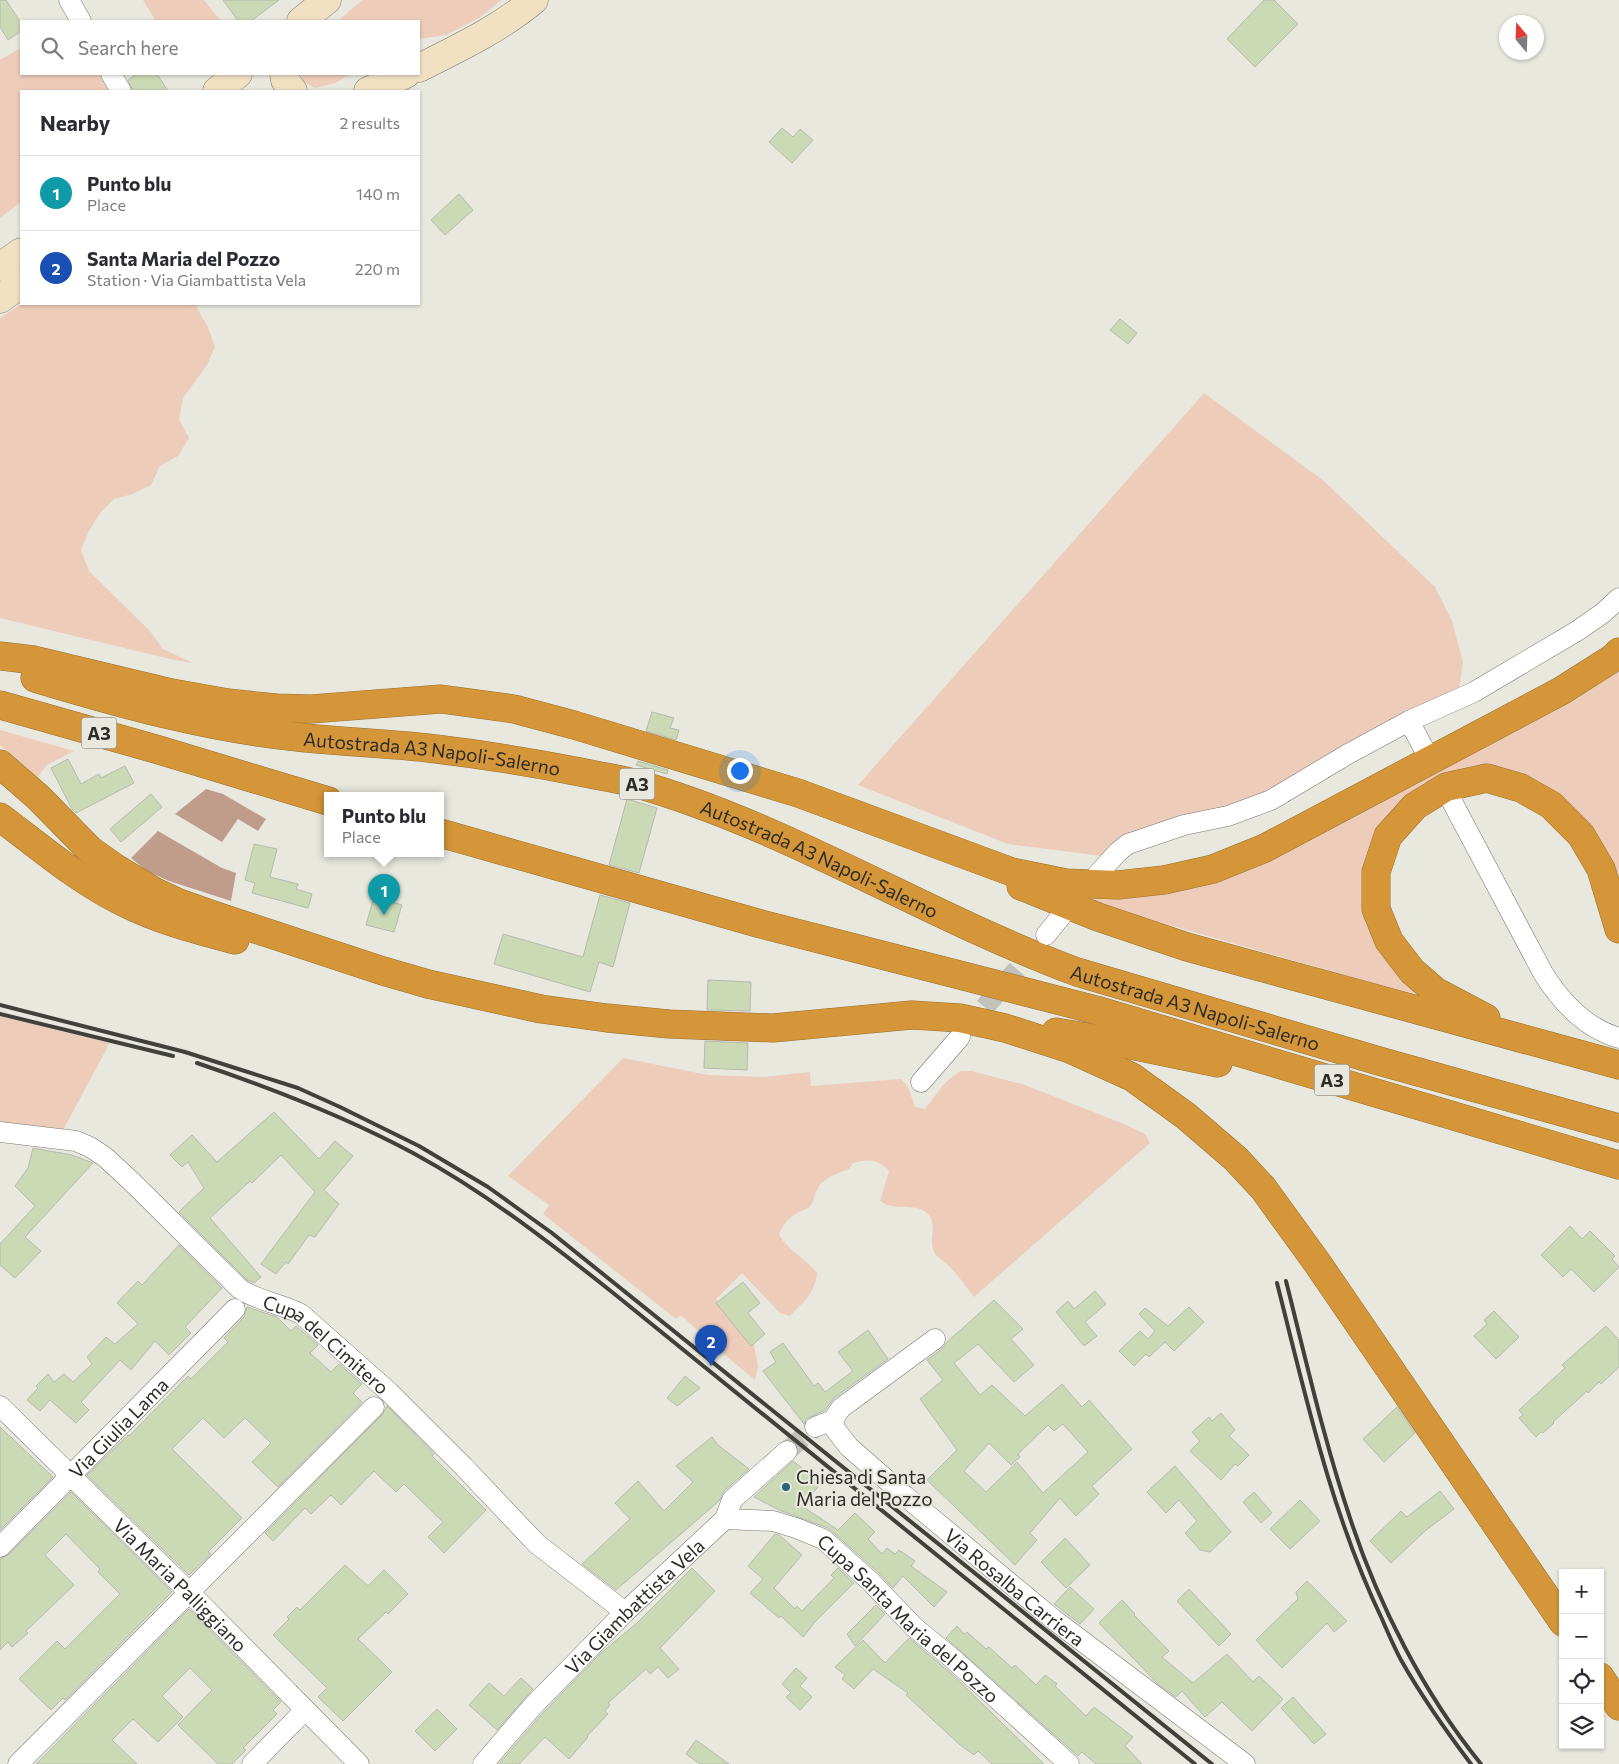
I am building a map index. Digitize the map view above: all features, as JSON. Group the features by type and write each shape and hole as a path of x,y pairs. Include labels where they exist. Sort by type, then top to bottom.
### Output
{"highway":[{"path":"0,656 34,660 172,693 228,703 276,708 329,708 441,699 514,709 574,725 798,793 1012,872 1066,883 1118,885 1164,880 1213,869 1265,848 1562,691 1613,658 1619,652"},
{"name":"Autostrada A3 Napoli-Salerno","path":"0,668 94,696 232,728 295,737 426,748 527,761 632,782 708,807 792,841 986,934 1040,958 1078,972 1379,1061 1619,1128"},
{"name":"A3","path":"0,705 324,800"},
{"name":"A3","path":"0,764 38,797 90,850 117,870 155,892 179,903 383,971 428,984 540,1009 669,1024 773,1028 912,1015 960,1027 1116,1042 1397,1099"},
{"path":"1532,1042 1435,991 1412,972 1389,941 1376,909 1376,872 1388,836 1415,806 1446,787 1488,778 1521,788 1551,805 1581,835 1601,869 1619,929"},
{"path":"0,817 95,888 123,903 176,924 267,948 324,961 383,971"},
{"path":"894,829 1038,894 1098,917 1187,947 1619,1065"},
{"name":"Autostrada A3 Napoli-Salerno","path":"444,834 761,924 1096,1010 1619,1164"},
{"name":"A3","path":"960,1027 1005,1028 1070,1049 1132,1077 1186,1116 1236,1159 1263,1188 1318,1264 1559,1616"},
{"path":"1604,1683 1619,1706"}],"street":[{"path":"69,0 80,20"},
{"path":"302,20 327,0"},
{"path":"420,68 477,39 534,0"},
{"path":"112,75 120,90"},
{"path":"218,90 237,75"},
{"path":"284,75 285,80 292,90"},
{"path":"370,90 404,75"},
{"path":"0,267 20,253"},
{"path":"0,299 20,285"},
{"path":"1097,875 1128,844 1184,825 1228,816 1271,800 1348,754 1409,721 1474,692 1577,631 1603,613 1619,598"},
{"path":"1409,721 1424,749"},
{"path":"1449,796 1543,973 1557,995 1586,1022 1619,1038"},
{"path":"1046,935 1062,915"},
{"path":"921,1082 960,1027"},
{"name":"Cupa del Cimitero","path":"0,1132 76,1141 90,1147 105,1157 240,1289 247,1294 301,1314 388,1392 464,1467 537,1544 625,1612"},
{"name":"Via Giulia Lama","path":"0,1547 234,1309"},
{"path":"815,1427 834,1420 841,1408 935,1339"},
{"name":"Via Maria Palliggiano","path":"0,1406 189,1592 359,1764"},
{"path":"18,1764 374,1407"},
{"name":"Via Rosalba Carriera","path":"834,1420 835,1429 849,1447 905,1496 1052,1619 1245,1764"},
{"name":"Via Giambattista Vela","path":"483,1764 532,1707 625,1612 725,1519 732,1500 787,1451"},
{"name":"Cupa Santa Maria del Pozzo","path":"725,1519 773,1521 823,1539 870,1581 914,1627 960,1665 1069,1764"},
{"path":"252,1764 305,1710"}],"shaded area":[{"path":"143,0 204,0 220,20 155,20"},
{"path":"362,0 502,0 479,18 446,35 420,39 420,20 339,20"},
{"path":"20,49 20,75 102,75 110,90 20,90 20,203 0,218 0,60"},
{"path":"300,75 349,75 335,83 315,88 304,82"},
{"path":"20,305 197,305 215,347 207,365 183,398 179,419 189,438 178,456 160,466 151,485 133,494 114,499 100,513 89,531 81,550 89,571 150,631 163,649 193,663 0,618 0,318"},
{"path":"1204,393 1324,481 1435,587 1452,621 1463,662 1459,690 1261,800 1102,856 1008,844 858,785"},
{"path":"1619,659 1619,897 1569,807 1449,775 1423,783 1400,802 1378,831 1369,856 1422,995 1372,983 1096,904 1093,894 1161,888"},
{"path":"0,730 74,751 47,765 37,778 0,745"},
{"path":"206,789 223,794 266,819 258,831 238,819 222,842 175,814"},
{"path":"158,831 222,868 236,873 231,901 169,881 147,871 131,858"},
{"path":"0,1016 109,1043 63,1130 0,1126"},
{"path":"623,1058 708,1075 764,1077 810,1072 811,1086 901,1079 908,1087 915,1107 925,1109 944,1084 952,1077 961,1071 972,1071 1025,1085 1124,1124 1145,1134 1150,1143 974,1297 953,1270 935,1254 932,1244 933,1227 927,1213 917,1208 892,1206 880,1201 889,1171 885,1167 877,1162 863,1161 853,1163 849,1169 831,1176 820,1186 811,1205 789,1219 779,1235 817,1273 814,1287 804,1302 790,1316 780,1313 742,1273 716,1299 754,1345 758,1366 755,1380 707,1340 681,1315 676,1319 543,1214 549,1205 508,1176"}],"building":[{"path":"0,0 6,0 20,21 20,32 8,40 0,27"},
{"path":"223,0 279,0 252,20 237,20"},
{"path":"1264,0 1274,0 1298,24 1255,67 1227,39"},
{"path":"136,75 158,75 167,90 133,90 128,80"},
{"path":"782,128 793,137 800,129 813,140 792,163 769,142"},
{"path":"459,194 473,210 445,235 431,220"},
{"path":"1120,319 1137,333 1128,344 1110,330"},
{"path":"652,712 674,718 670,728 679,730 676,740 646,731"},
{"path":"68,759 81,784 99,774 101,778 125,766 134,783 76,813 72,809 51,768"},
{"path":"638,761 668,770 667,774 636,765"},
{"path":"151,794 162,807 121,842 110,829"},
{"path":"627,799 657,808 639,873 609,865"},
{"path":"254,844 277,849 270,877 298,884 296,889 312,894 308,908 252,893 255,883 245,880"},
{"path":"600,895 630,903 613,967 599,962 590,992 494,964 503,934 583,957"},
{"path":"374,897 402,905 394,932 366,925"},
{"path":"708,980 751,982 750,1011 707,1010"},
{"path":"705,1041 748,1043 747,1070 704,1068"},
{"path":"274,1112 319,1159 335,1141 353,1156 324,1190 339,1204 315,1237 309,1235 288,1264 286,1262 276,1274 261,1264 315,1192 281,1155 252,1183 250,1181 210,1218 261,1277 254,1283 247,1280 179,1212 204,1188 188,1162 182,1167 170,1155 192,1135 217,1162"},
{"path":"33,1148 72,1155 93,1163 25,1237 41,1251 15,1278 0,1265 0,1244 35,1206 15,1186 28,1168"},
{"path":"1570,1226 1582,1239 1590,1231 1615,1256 1612,1259 1619,1267 1594,1292 1571,1269 1563,1277 1541,1255"},
{"path":"179,1245 222,1288 185,1327 191,1333 169,1355 155,1341 131,1370 120,1360 81,1402 89,1410 76,1423 50,1400 40,1411 27,1400 38,1388 36,1386 48,1374 54,1382 64,1374 73,1382 92,1364 87,1357 106,1337 115,1344 138,1324 117,1303 138,1281 142,1285"},
{"path":"743,1282 760,1303 748,1313 765,1334 751,1346 716,1303"},
{"path":"1095,1291 1106,1304 1085,1322 1097,1336 1084,1346 1056,1312 1068,1301 1074,1309"},
{"path":"994,1300 1023,1329 1011,1339 1034,1365 1014,1382 978,1344 954,1363 980,1395 992,1385 1025,1416 1062,1384 1082,1407 1089,1400 1132,1449 1092,1486 1099,1494 1076,1516 1060,1498 1030,1533 1037,1540 1015,1565 927,1480 957,1450 920,1399 943,1380 927,1360 942,1349 946,1343","holes":["1063,1424 1088,1452 1043,1493 1017,1462 986,1492 964,1471 989,1443 1011,1465 1020,1457 1018,1454 1048,1425 1054,1431"]},
{"path":"247,1307 277,1317 291,1331 296,1326 318,1345 310,1353 331,1372 339,1364 362,1384 353,1393 362,1402 278,1487 252,1462 271,1443 245,1418 224,1438 203,1418 172,1449 242,1518 208,1552 211,1554 189,1575 87,1475 129,1436 188,1376 191,1379 228,1342 224,1338 244,1317"},
{"path":"1189,1307 1204,1322 1174,1351 1165,1342 1149,1357 1146,1354 1134,1366 1119,1351 1140,1331 1148,1339 1155,1331 1139,1314 1145,1308 1168,1326"},
{"path":"1494,1311 1519,1337 1496,1359 1474,1336 1487,1324 1484,1320"},
{"path":"1606,1326 1619,1340 1619,1367 1601,1384 1599,1382 1588,1393 1587,1391 1543,1433 1541,1432 1536,1437 1519,1418 1523,1415 1519,1410 1565,1368 1562,1365"},
{"path":"868,1330 888,1359 834,1398 825,1410 806,1419 804,1424 763,1371 776,1362 770,1352 783,1343 814,1386 818,1383 825,1392 853,1371 838,1352"},
{"path":"685,1376 700,1388 677,1406 667,1398"},
{"path":"387,1406 434,1454 432,1456 486,1510 444,1553 428,1537 443,1522 404,1484 396,1492 374,1471 341,1505 331,1495 311,1514 305,1508 273,1541 265,1533 382,1415"},
{"path":"1397,1407 1415,1433 1384,1462 1363,1439"},
{"path":"1221,1413 1235,1430 1229,1436 1249,1455 1238,1466 1235,1464 1221,1480 1190,1451 1200,1441 1192,1432 1209,1417 1212,1421"},
{"path":"0,1427 53,1477 0,1530"},
{"path":"712,1437 718,1445 749,1469 724,1491 719,1501 616,1590 582,1564 630,1519 615,1503 638,1481 664,1511 693,1482 676,1466"},
{"path":"793,1461 821,1483 802,1506 838,1530 855,1513 875,1532 868,1539 882,1554 887,1548 895,1554 899,1550 915,1561 911,1566 947,1592 934,1607 903,1576 893,1588 878,1572 828,1528 779,1510 754,1497"},
{"path":"1175,1466 1231,1532 1210,1552 1200,1550 1185,1533 1197,1521 1179,1500 1166,1513 1147,1492"},
{"path":"1440,1491 1454,1509 1425,1531 1391,1563 1370,1541 1401,1511 1407,1517"},
{"path":"71,1492 172,1592 65,1700 63,1698 51,1710 19,1679 57,1641 65,1649 120,1594 98,1572 100,1569 66,1534 45,1555 74,1585 26,1631 28,1633 12,1647 8,1642 0,1650 0,1559 8,1555"},
{"path":"1254,1492 1272,1513 1261,1523 1243,1502"},
{"path":"1300,1500 1320,1521 1290,1549 1270,1529"},
{"path":"775,1534 779,1535 802,1555 774,1588 795,1609 797,1606 802,1611 834,1578 831,1575 838,1568 854,1583 815,1622 803,1637 781,1616 779,1618 750,1593 763,1579 748,1566"},
{"path":"1065,1538 1090,1565 1066,1588 1041,1562"},
{"path":"345,1565 368,1586 384,1570 408,1594 358,1639 392,1672 343,1721 318,1697 327,1688 273,1635 289,1619 287,1617 297,1607 300,1610"},
{"path":"692,1568 715,1591 660,1648 679,1669 668,1678 658,1667 650,1674 646,1669 608,1703 610,1705 605,1711 608,1714 569,1759 545,1737 519,1764 499,1764 541,1715 600,1654 637,1623"},
{"path":"1307,1581 1347,1621 1334,1632 1327,1623 1282,1668 1256,1640 1298,1599 1296,1592"},
{"path":"1070,1587 1094,1609 1080,1624 1054,1604"},
{"path":"1189,1589 1231,1634 1219,1646 1177,1601"},
{"path":"1122,1600 1169,1651 1162,1657 1193,1683 1227,1654 1253,1682 1259,1676 1283,1699 1252,1731 1222,1702 1205,1717 1182,1691 1176,1697 1158,1684 1099,1623"},
{"path":"876,1605 885,1614 855,1646 847,1634"},
{"path":"189,1609 281,1702 273,1710 277,1714 243,1748 246,1750 232,1764 218,1764 178,1725 212,1690 190,1668 162,1696 183,1717 158,1742 133,1719 112,1740 137,1764 36,1764"},
{"path":"957,1626 964,1634 967,1632 986,1649 989,1647 1012,1668 1015,1665 1036,1685 1045,1675 1057,1684 1055,1686 1086,1716 1094,1707 1133,1737 1125,1746 1142,1764 1096,1764 1082,1752 1078,1756 946,1638"},
{"path":"909,1638 953,1675 1044,1764 992,1764 978,1751 974,1755 959,1744 906,1695 908,1693 873,1669 854,1689 842,1679 845,1675 835,1667 863,1640 885,1663"},
{"path":"796,1668 807,1678 800,1686 812,1697 800,1710 786,1697 791,1693 782,1684"},
{"path":"521,1678 533,1689 497,1730 469,1705 489,1683 504,1696"},
{"path":"1293,1697 1326,1734 1314,1744 1281,1708"},
{"path":"437,1709 457,1729 435,1751 415,1731"},
{"path":"696,1740 729,1764 700,1764 686,1754"}],"tunnel":[{"path":"965,1030 1039,944"},
{"path":"787,1451 815,1427"}],"railway":[{"path":"0,1005 185,1052 298,1088 419,1146 488,1187 552,1233 1212,1764"},
{"path":"0,1014 173,1056"},
{"path":"197,1063 252,1082 361,1127 440,1168 516,1218 612,1292 1195,1764"},
{"path":"1286,1281 1332,1460 1350,1518 1374,1583 1422,1678 1440,1708 1481,1764"},
{"path":"1277,1283 1321,1454 1348,1538 1364,1579 1401,1660 1434,1714 1471,1764"}],"place":[{"name":"Punto blu","path":"384,915"},
{"name":"Santa Maria del Pozzo","path":"711,1366"},
{"name":"Chiesa di Santa Maria del Pozzo","path":"786,1487"}]}
